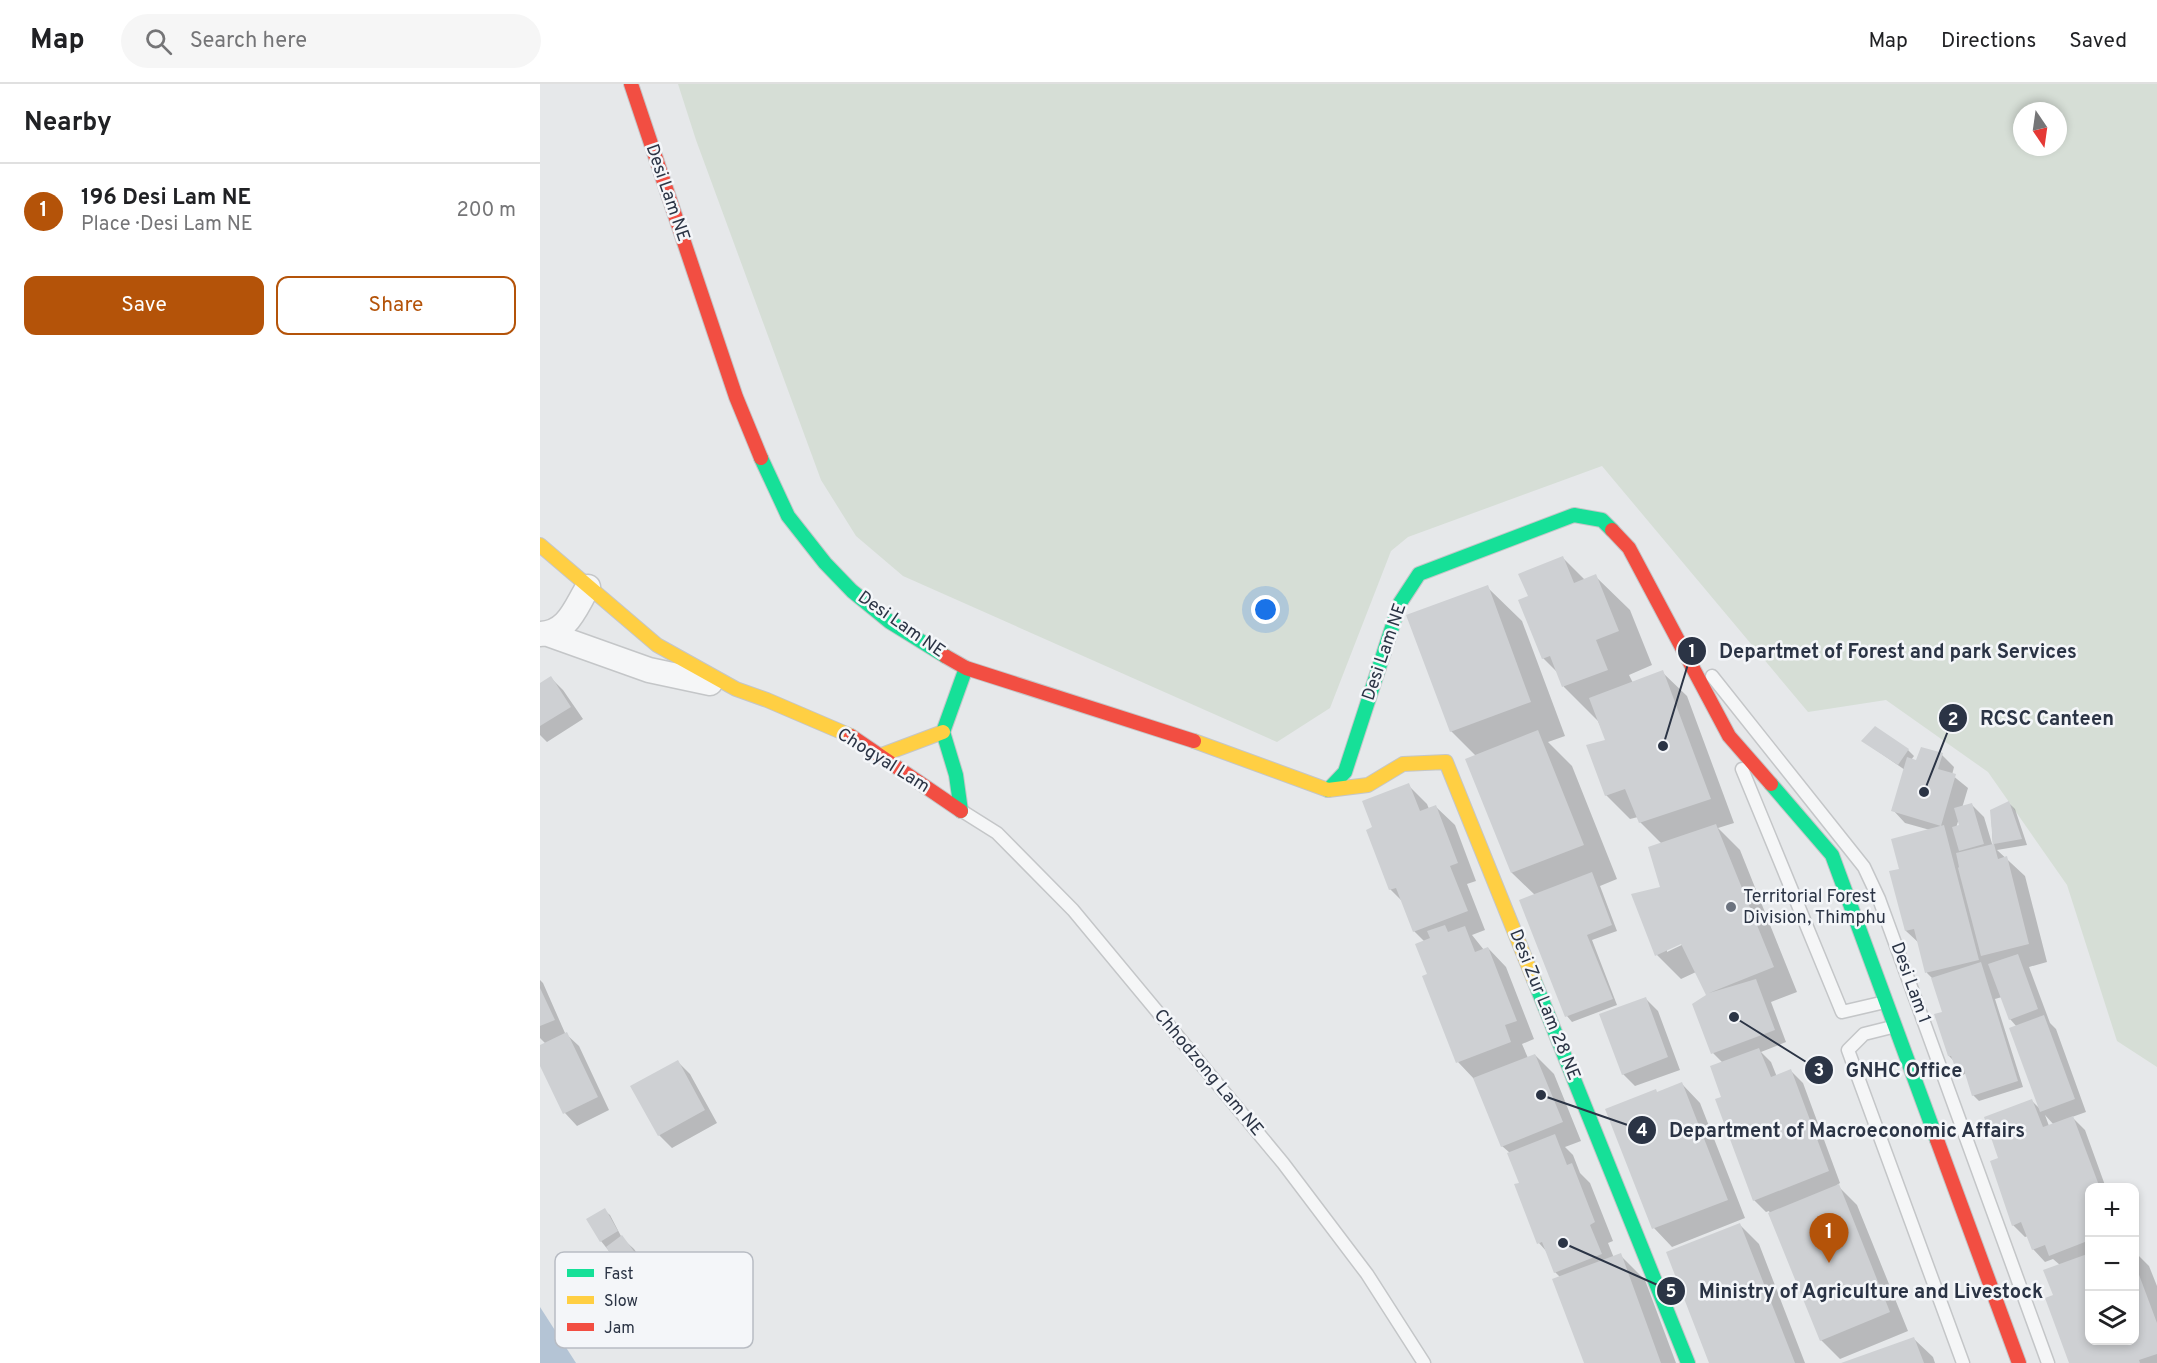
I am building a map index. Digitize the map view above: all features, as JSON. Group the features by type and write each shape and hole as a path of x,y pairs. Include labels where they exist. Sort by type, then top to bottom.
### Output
{"street":[{"name":"Desi Lam NE","path":"631,84 736,397 788,516 825,563 852,591 890,622 966,668 1162,730 1329,790 1345,772 1400,603 1419,574 1575,515 1602,520 1629,548 1729,736 1832,855 2019,1363"},
{"name":"Chogyal Lam","path":"542,551 657,645 736,689"},
{"path":"544,634 561,629 570,620 588,587"},
{"name":"Chogyal Lam","path":"544,634 649,670 736,689 767,700 850,736 961,811"},
{"path":"961,811 956,775 943,732 966,668"},
{"path":"879,756 943,732"},
{"name":"Desi Zur Lam 28 NE","path":"1329,790 1368,785 1402,764 1446,762 1688,1363"}],"lane":[{"name":"Desi Lam 1","path":"1669,621 1864,867 1879,898 2048,1363"},
{"path":"1729,736 1842,1012 1886,1001"},
{"name":"Chhodzong Lam NE","path":"961,811 997,833 1073,910 1283,1163 1367,1274 1424,1363"},
{"path":"1895,1026 1864,1034 1848,1050 1963,1363"}],"shaded area":[{"path":"678,84 2157,84 2157,1067 2117,1041 2067,885 1988,772 1886,700 1808,712 1602,466 1408,537 1391,551 1330,708 1277,742 903,576 856,536 821,480 696,140"}],"water":[{"path":"540,1307 555,1330 555,1348 566,1348 576,1363 540,1363"}],"building":[{"path":"1563,556 1574,583 1596,574 1619,631 1596,640 1608,670 1562,687 1550,656 1542,659 1518,600 1528,596 1518,574"},
{"path":"1488,585 1531,702 1450,732 1406,615"},
{"path":"1663,670 1711,799 1639,823 1625,789 1605,796 1586,745 1605,740 1589,698"},
{"path":"551,676 571,707 540,726 540,683"},
{"path":"1875,726 1909,749 1898,765 1861,741"},
{"path":"1538,730 1584,845 1511,873 1465,759"},
{"path":"1921,747 1943,753 1938,769 1956,774 1941,826 1891,811 1907,757 1916,760"},
{"path":"1409,783 1420,811 1436,805 1458,863 1450,866 1468,911 1413,932 1396,888 1389,890 1366,830 1372,827 1362,801"},
{"path":"2009,801 2022,839 1994,844 1998,859 2007,856 2029,944 1981,956 1956,853 1993,844 1990,810"},
{"path":"1972,803 1984,844 1959,851 1952,827 1959,825 1954,808"},
{"path":"1716,824 1774,967 1709,993 1756,979 1775,1030 1711,1054 1692,1004 1706,995 1681,944 1655,956 1631,894 1660,887 1648,847"},
{"path":"1944,825 1979,960 1925,973 1914,929 1905,931 1889,871 1899,869 1891,839"},
{"path":"1592,872 1612,925 1587,935 1613,999 1565,1017 1519,900"},
{"path":"1445,925 1448,932 1465,926 1475,952 1488,947 1517,1021 1505,1025 1511,1042 1456,1063 1422,976 1427,974 1415,944 1430,938 1427,931"},
{"path":"2018,954 2038,1009 2009,1020 1988,964"},
{"path":"1981,962 2018,1081 1972,1096 1963,1067 1956,1070 1951,1056 1948,1056 1934,1014 1942,1012 1931,978"},
{"path":"540,988 555,1020 540,1026"},
{"path":"1646,997 1668,1057 1622,1075 1599,1014"},
{"path":"2044,1015 2075,1099 2040,1112 2009,1028"},
{"path":"567,1032 598,1097 563,1114 540,1066 540,1045"},
{"path":"1759,1048 1771,1077 1791,1069 1829,1171 1753,1201 1715,1099 1721,1097 1710,1066"},
{"path":"1535,1054 1563,1122 1501,1147 1473,1078"},
{"path":"678,1060 705,1110 658,1136 630,1086"},
{"path":"1682,1082 1728,1200 1652,1229 1605,1109 1656,1089 1657,1092"},
{"path":"2032,1099 2043,1127 2073,1116 2098,1183 2085,1183 2085,1242 2049,1256 2045,1245 2032,1250 2021,1222 2012,1226 1990,1161 1998,1158 1984,1117"},
{"path":"1555,1134 1567,1165 1572,1163 1595,1222 1590,1225 1602,1254 1554,1273 1542,1242 1537,1244 1514,1184 1519,1183 1507,1153"},
{"path":"1839,1184 1890,1312 1820,1341 1768,1213"},
{"path":"605,1208 618,1231 600,1242 586,1219"},
{"path":"1740,1223 1795,1363 1709,1363 1666,1252"},
{"path":"622,1235 635,1252 610,1252 606,1247"},
{"path":"1621,1253 1661,1363 1584,1363 1552,1279"},
{"path":"2085,1255 2085,1345 2139,1345 2139,1275 2157,1323 2157,1354 2139,1360 2140,1363 2069,1363 2045,1298 2053,1295 2043,1270"},
{"path":"1914,1337 1924,1363 1841,1363"}],"traffic: fast":[{"path":"761,458 788,516 825,563 852,591 890,622 945,656"},
{"path":"1328,790 1345,772 1400,603 1419,574 1574,515 1602,520 1612,530"},
{"path":"961,811 956,775 943,732 966,668"},
{"path":"1771,784 1832,855 1937,1140"},
{"path":"1534,980 1688,1363"}],"traffic: slow":[{"path":"540,545 657,645 736,689 851,736"},
{"path":"879,756 943,732"},
{"path":"1194,741 1328,790 1368,785 1403,764 1446,762 1534,980"}],"traffic: jam":[{"path":"631,84 736,397 761,458"},
{"path":"1612,530 1629,548 1729,736 1771,784"},
{"path":"945,656 966,668 1194,741"},
{"path":"851,736 961,811"},
{"path":"1937,1140 2019,1363"}],"place":[{"name":"Departmet of Forest and park Services","path":"1663,746"},
{"name":"RCSC Canteen","path":"1924,792"},
{"name":"Territorial Forest Division, Thimphu","path":"1731,907"},
{"name":"GNHC Office","path":"1734,1017"},
{"name":"Department of Macroeconomic Affairs","path":"1541,1095"},
{"name":"Ministry of Agriculture and Livestock","path":"1563,1243"},
{"name":"196 Desi Lam NE","path":"1829,1263"}]}
